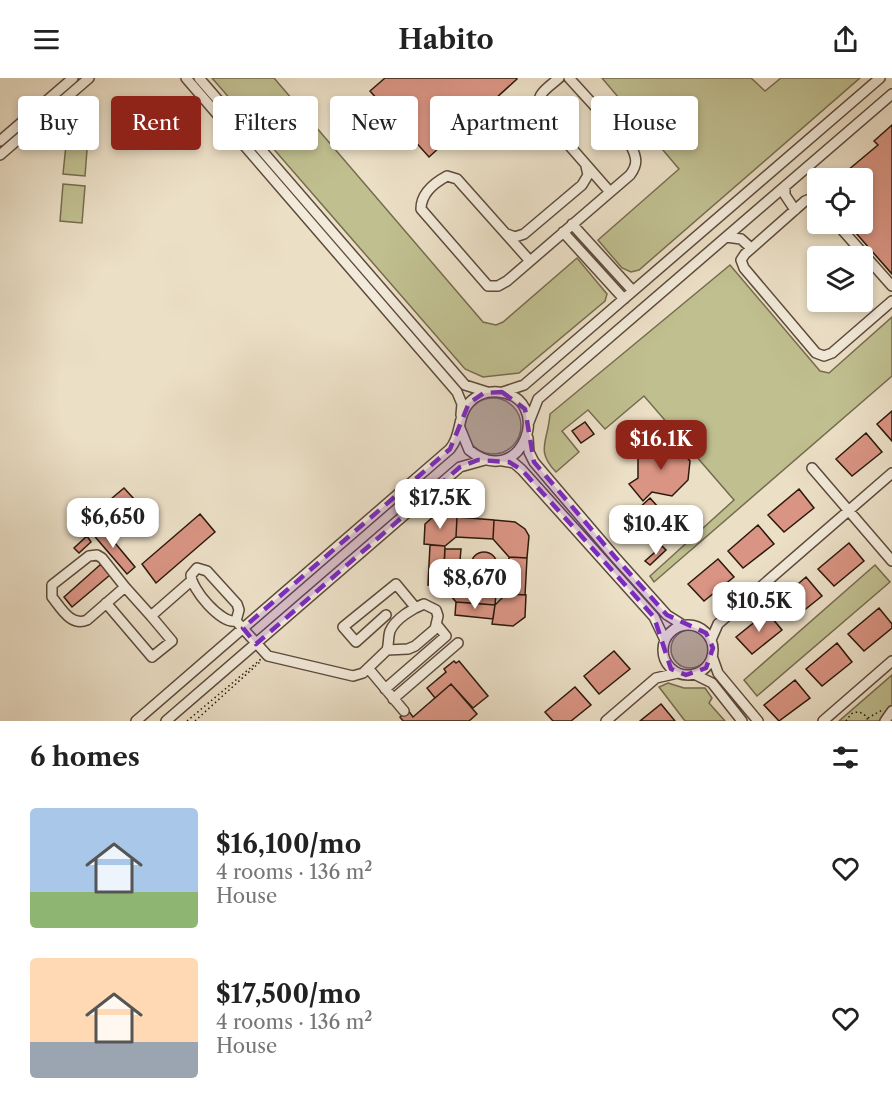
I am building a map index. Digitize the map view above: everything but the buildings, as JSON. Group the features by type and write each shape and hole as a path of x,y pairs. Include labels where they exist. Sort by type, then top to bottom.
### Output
{"street":[{"path":"0,141 73,78"},
{"path":"0,155 89,78"},
{"path":"186,78 457,392 462,404 460,423 464,444 469,450 496,461 518,452 528,432 531,412 538,399 892,94"},
{"path":"199,78 465,385 477,391 497,392 519,402 528,418 529,452 534,462 668,615 682,625 699,627 718,624"},
{"path":"560,78 539,96 537,104 540,112 610,192"},
{"path":"530,261 457,179 447,177 440,180 423,195 421,210 488,286 498,286 507,281 610,192 637,166 636,155 631,146 569,78"},
{"path":"136,721 240,625 450,449 464,410 476,397 524,385 880,78"},
{"path":"507,234 515,237 524,234 582,185 588,176 586,165"},
{"path":"785,186 788,202 795,210"},
{"path":"807,201 741,260 744,268 816,353 824,356 832,353 892,301"},
{"path":"572,224 633,291"},
{"path":"563,232 624,299"},
{"path":"846,234 892,286"},
{"path":"726,237 741,239 752,248"},
{"path":"166,721 460,467 478,460 514,463 522,470 654,617 665,640"},
{"path":"812,468 892,561"},
{"path":"758,721 718,673 712,656 711,640 718,624 892,473"},
{"path":"106,603 152,657 172,641 102,558 97,555 89,556 52,585 52,597 73,621 80,623 87,620 106,603 125,587"},
{"path":"240,625 237,604 207,571 197,568 190,575 190,581 220,616 240,625 268,656 348,676 358,675 387,650 390,631 415,607 424,604 436,610 437,625 415,646 404,650 387,650"},
{"path":"151,616 190,581"},
{"path":"386,615 356,642 343,627 396,584 415,607"},
{"path":"373,602 395,624"},
{"path":"385,689 446,636 437,625"},
{"path":"606,721 652,681 660,670 665,640 675,628 682,625"},
{"path":"699,627 711,640"},
{"path":"393,699 458,643"},
{"path":"404,650 416,662"},
{"path":"663,655 666,663 678,673"},
{"path":"694,674 706,668 712,656"},
{"path":"823,721 892,661"},
{"path":"368,668 404,711"},
{"path":"652,681 678,673 694,674 711,683 742,721"},
{"path":"885,721 888,710"}],"path":[{"path":"261,658 260,664 192,720 261,658"},
{"path":"846,721 854,712 862,713 868,720 888,710"}],"highlighted area":[{"path":"502,392 525,409 534,462 667,615 706,633 713,648 706,668 686,675 671,669 654,617 522,470 509,462 478,460 460,467 256,644 243,628 450,449 469,403 484,393"}],"shaded area":[{"path":"212,78 274,78 289,96 228,96"},
{"path":"602,78 751,78 765,91 781,78 860,78 639,270 631,272 622,268 598,240 679,169 663,150 698,150 698,96 617,96"},
{"path":"318,129 330,143 330,150 336,150 483,322 496,325 503,322 577,258 607,294 605,301 519,373 483,377 465,369 275,150 318,150"},
{"path":"65,150 87,150 85,176 63,174"},
{"path":"63,184 85,186 82,223 60,221"},
{"path":"730,265 820,371 829,373 892,317 892,376 654,582 650,576 734,500 644,396 605,429 588,410 562,431 579,452 556,472 544,451 550,414"},
{"path":"487,398 499,398 509,402 517,410 521,426 517,442 509,450 499,454 487,454 477,450 469,442 465,432 465,420 469,410 477,402"},
{"path":"875,565 890,582 757,696 744,680"},
{"path":"690,630 703,636 709,649 703,662 690,668 677,662 671,649 677,636"},
{"path":"892,675 892,721 839,721"},
{"path":"668,683 684,688 705,688 712,698 709,703 725,721 685,721 659,687"}]}
